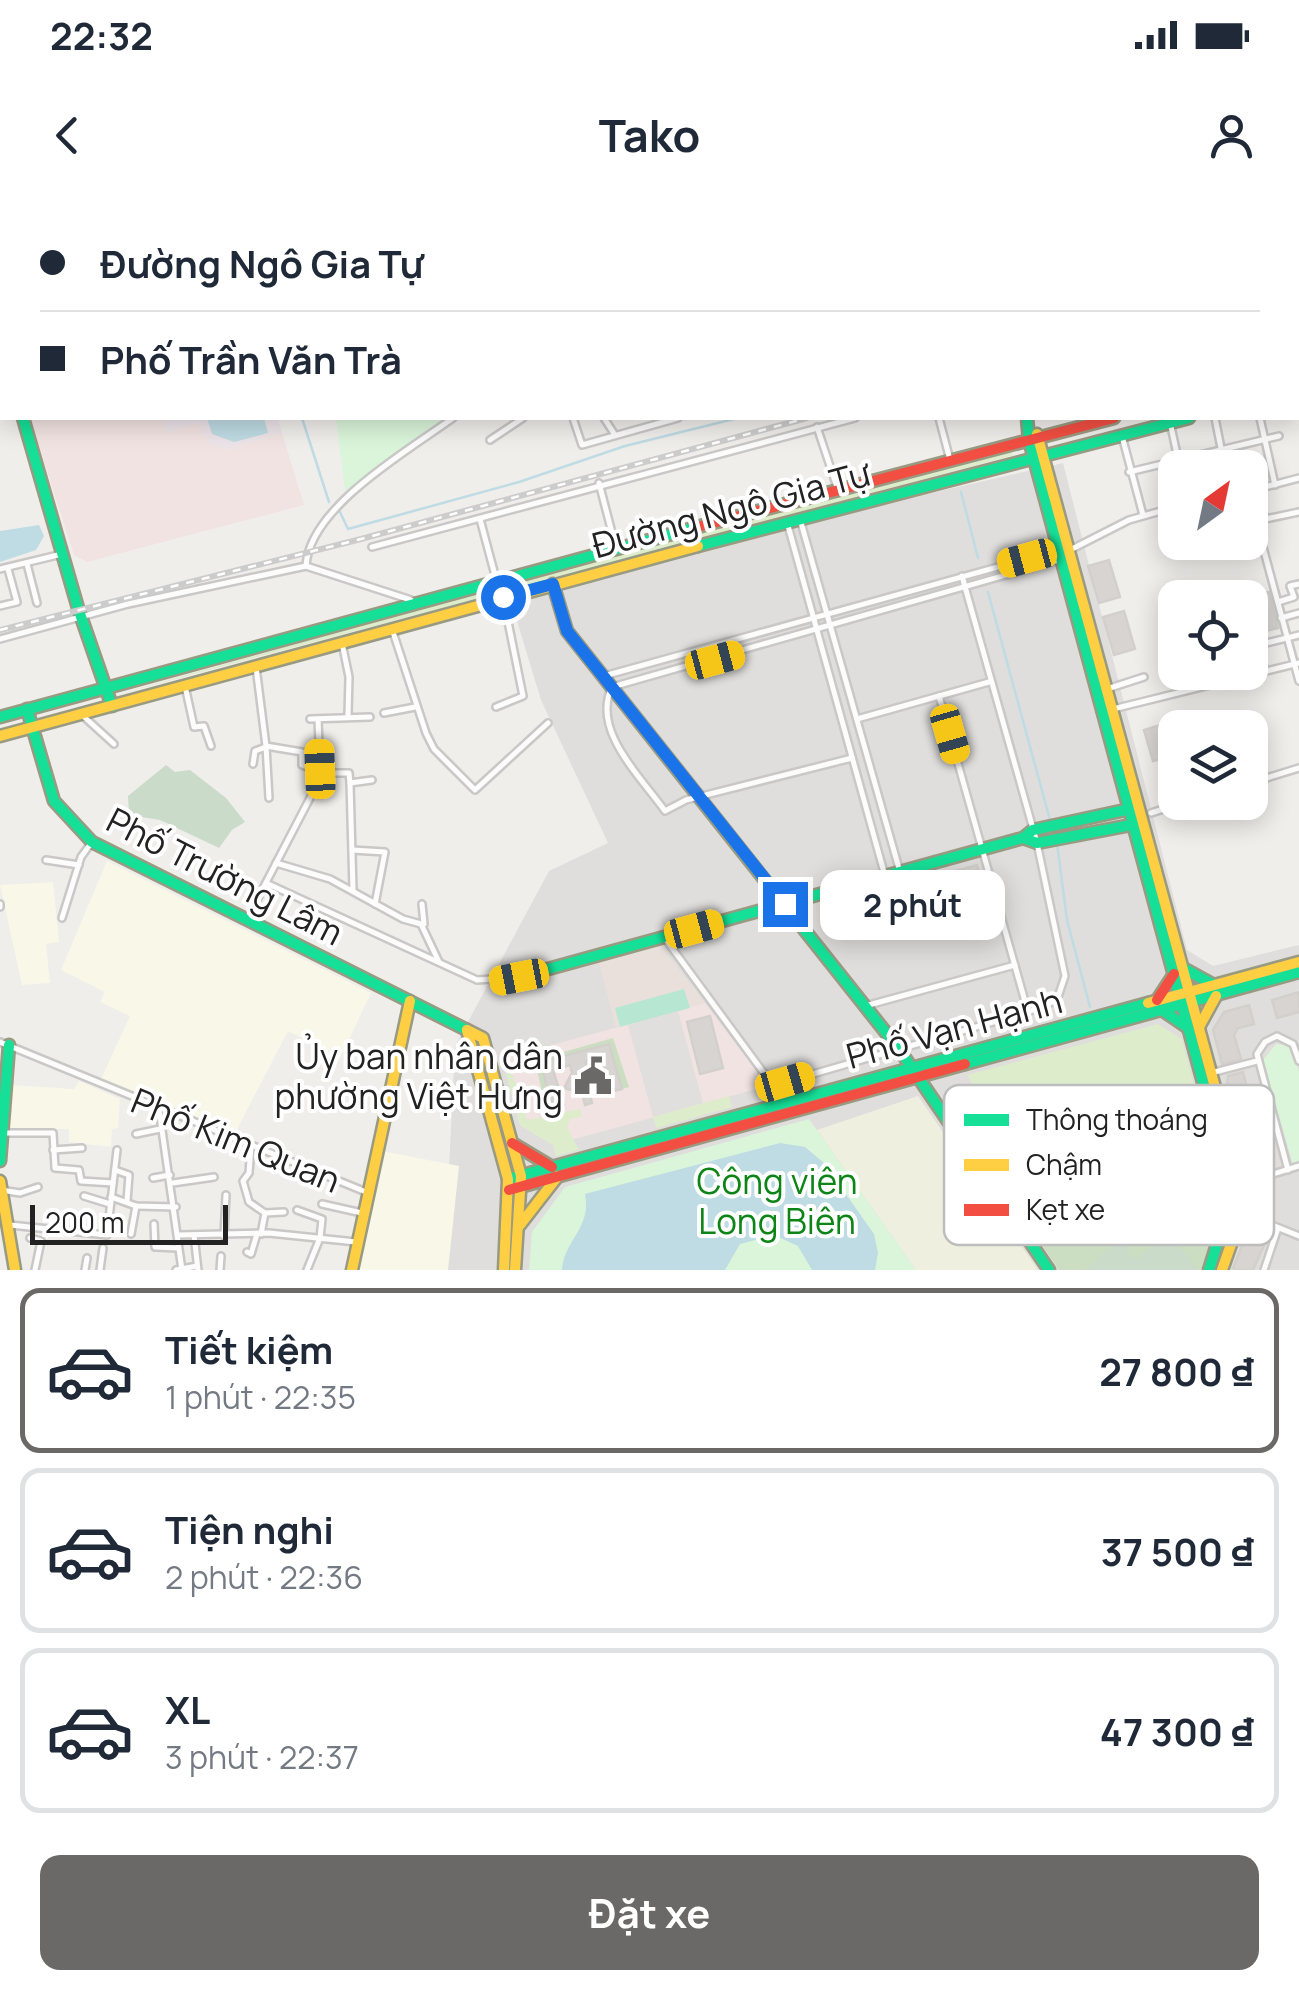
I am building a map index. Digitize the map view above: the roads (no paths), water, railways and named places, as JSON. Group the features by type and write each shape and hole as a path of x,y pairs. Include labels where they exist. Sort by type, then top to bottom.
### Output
{"street":[{"path":"25,420 62,554 112,706"},
{"path":"306,566 307,552 330,516 359,486 450,420"},
{"path":"490,440 520,420"},
{"path":"575,420 582,445 669,420"},
{"path":"605,420 614,435"},
{"path":"372,547 598,483 847,420"},
{"path":"940,420 950,460"},
{"name":"Đường Ngô Gia Tự","path":"0,716 950,460 1032,430 1100,420"},
{"name":"Đường Ngô Gia Tự","path":"0,736 503,597 1179,420"},
{"path":"1215,420 1222,448"},
{"path":"1260,420 1275,484"},
{"path":"1170,422 1176,450"},
{"path":"817,428 838,490"},
{"path":"1032,430 1139,815"},
{"path":"1122,435 1143,515"},
{"path":"1217,450 1280,436"},
{"path":"1130,472 1158,467"},
{"path":"1268,487 1299,478"},
{"path":"598,483 616,548"},
{"path":"852,758 664,811 606,724 603,704 612,687 818,632 965,587 1064,553 1158,511"},
{"path":"1268,518 1299,512"},
{"path":"480,518 496,580"},
{"path":"800,519 900,872"},
{"path":"788,522 885,876"},
{"path":"603,676 962,576 1064,553"},
{"path":"1064,553 1113,709 1208,1085"},
{"path":"0,606 17,602 4,568 62,554"},
{"path":"1267,560 1299,681"},
{"path":"27,564 37,602"},
{"path":"0,639 306,566 418,602"},
{"path":"802,577 816,573"},
{"path":"664,937 766,1076 785,1082 1028,1012 1057,1000 1065,976 1037,843 1028,834 962,576"},
{"path":"553,584 567,631 899,1049 944,1114"},
{"path":"1296,605 1290,586 1299,584"},
{"path":"496,707 523,698 503,597"},
{"path":"1278,602 1294,597"},
{"path":"1281,618 1299,614"},
{"path":"392,629 434,749 476,790 548,723"},
{"path":"1268,642 1299,635"},
{"path":"342,643 349,677 348,715"},
{"path":"1113,709 1296,663"},
{"path":"256,667 269,798"},
{"path":"1107,688 1144,677"},
{"path":"857,719 989,682"},
{"path":"185,686 194,727 204,726 211,746"},
{"path":"940,696 1028,1012"},
{"path":"384,713 416,706"},
{"name":"Phố Trường Lâm","path":"27,710 54,800 92,842 466,1030"},
{"path":"80,714 114,744"},
{"path":"247,920 321,771 314,719 370,717"},
{"path":"253,764 255,751 266,747 302,752 302,766 350,773 353,891"},
{"path":"1268,777 1299,768"},
{"path":"350,783 372,780"},
{"path":"1037,843 1158,810"},
{"path":"266,883 442,966 486,982 519,977 785,904 984,849 1052,826 1139,815"},
{"path":"62,918 79,865 92,842"},
{"path":"352,850 385,852 376,904"},
{"path":"46,860 79,865"},
{"path":"276,863 330,879 424,928"},
{"path":"422,904 431,952 442,966"},
{"name":"Phố Vạn Hạnh","path":"515,1183 1159,1006 1299,962"},
{"path":"865,1006 1015,965"},
{"path":"1178,971 1215,990 1194,1027"},
{"path":"1178,971 1159,1006 1194,1027 1214,1085"},
{"name":"Phố Vạn Hạnh","path":"1215,990 1299,972"},
{"path":"352,1270 410,1002"},
{"path":"466,1030 483,1038 512,1143 518,1227 515,1270"},
{"path":"466,1030 515,1183 504,1270"},
{"path":"1265,1085 1258,1061 1259,1047 1277,1036 1286,1038 1298,1050 1299,1061"},
{"path":"0,1162 4,1043"},
{"name":"Phố Kim Quan","path":"4,1043 366,1192"},
{"path":"1211,1073 1258,1061"},
{"path":"159,1110 176,1208 180,1270 198,1268 194,1235"},
{"path":"1274,1119 1288,1170"},
{"path":"136,1134 160,1129"},
{"path":"4,1132 53,1133 55,1168 79,1170 80,1181 112,1183"},
{"path":"512,1143 556,1172 518,1227"},
{"path":"250,1146 249,1173 243,1182 249,1202 265,1213 284,1212"},
{"path":"54,1150 82,1148"},
{"path":"10,1226 43,1231 48,1226 104,1236 117,1150"},
{"path":"1274,1174 1299,1166"},
{"path":"115,1170 129,1174 128,1201"},
{"path":"153,1178 170,1175"},
{"path":"172,1183 214,1177"},
{"path":"0,1181 15,1270"},
{"path":"1,1190 20,1193 38,1188"},
{"path":"224,1236 226,1195"},
{"path":"84,1196 128,1201 136,1206 176,1208"},
{"path":"322,1204 362,1213"},
{"path":"130,1234 136,1206"},
{"path":"297,1210 322,1218 320,1238 307,1270"},
{"path":"247,1252 252,1254 265,1213"},
{"path":"154,1224 156,1247 178,1248"},
{"path":"1274,1226 1299,1236"},
{"path":"1274,1240 1278,1228"},
{"path":"179,1235 259,1234 356,1242"},
{"path":"0,1237 12,1240"},
{"path":"30,1238 41,1242 36,1270"},
{"path":"1032,1245 1049,1270"},
{"path":"1209,1270 1217,1245"},
{"path":"1222,1270 1231,1245"},
{"path":"1264,1270 1272,1245"},
{"path":"100,1270 103,1248"},
{"path":"220,1270 221,1256"},
{"path":"85,1270 87,1258"}],"water":[{"path":"208,420 265,420 268,433 234,442 212,434"},
{"path":"39,525 44,536 36,550 0,562 0,531"},
{"name":"Công viên Long Biên","path":"780,1143 805,1147 824,1163 874,1234 878,1253 875,1270 812,1270 798,1246 774,1235 740,1244 725,1270 562,1270 567,1250 585,1216 585,1194"}],"waterway":[{"path":"303,420 329,502"},
{"path":"339,510 348,529 519,482 625,446 730,420"},
{"path":"961,492 978,558"},
{"path":"988,592 1054,835"},
{"path":"1057,843 1067,920 1090,1007"}],"railway":[{"path":"0,630 361,539 800,420"}],"place":[{"name":"Ủy ban nhân dân phường Việt Hưng","path":"593,1076"}]}
